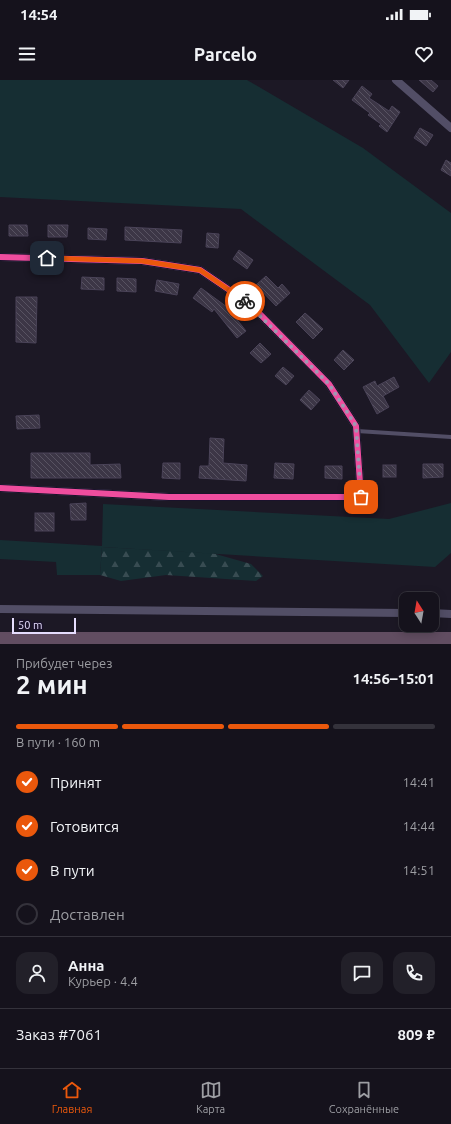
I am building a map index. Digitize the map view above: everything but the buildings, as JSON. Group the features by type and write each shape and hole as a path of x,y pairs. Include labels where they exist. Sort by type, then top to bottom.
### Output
{"highway":[{"path":"0,639 451,639"}],"street":[{"path":"396,80 451,128"},
{"path":"0,257 142,261 200,270 250,304 329,384 356,426 361,497 169,497 0,488"},
{"path":"0,610 399,613"},
{"path":"439,614 451,614"}],"lane":[{"path":"357,431 451,437"}],"green space":[{"path":"0,80 247,80 363,148 451,213 451,352 429,383 370,305 241,209 0,197"},
{"path":"451,503 451,553 435,567 102,547 100,575 57,575 56,562 0,559 0,540 102,546 103,504 389,519"},
{"path":"102,547 212,553 251,564 263,576 256,581 166,575 121,581 100,575"}],"cycle path":[{"path":"0,257 142,261 200,270 250,304 329,384 356,426 361,497 169,497 0,488"}],"way so far":[{"path":"245,301 250,304 329,384 356,426 361,497"}],"route":[{"path":"47,258 142,261 200,270 245,301"}]}
